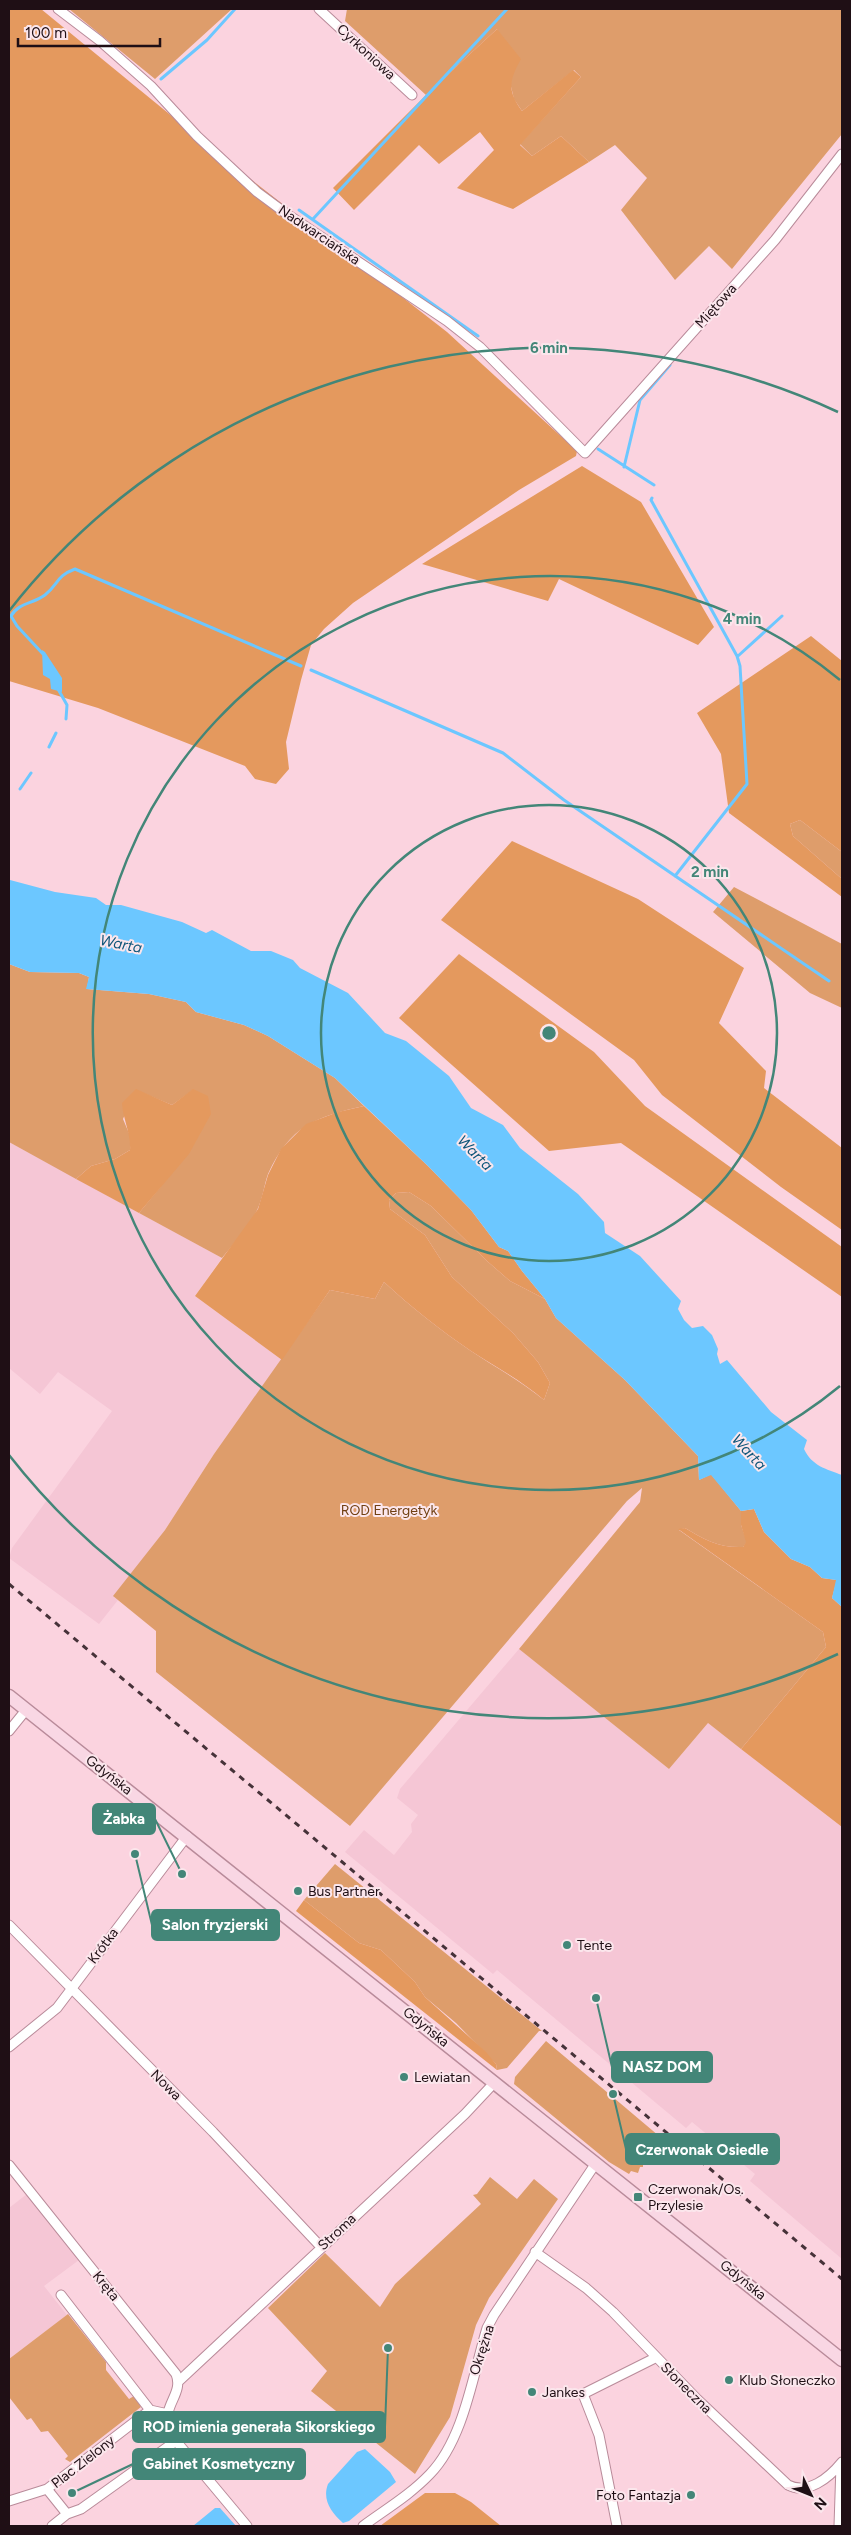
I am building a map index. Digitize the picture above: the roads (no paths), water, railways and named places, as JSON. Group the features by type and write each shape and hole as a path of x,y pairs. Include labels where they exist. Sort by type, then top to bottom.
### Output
{"main road":[{"name":"Gdyńska","path":"9,1696 842,2360"}],"street":[{"name":"Nadwarciańska","path":"58,9 100,41 150,86 197,136 257,192 447,321 480,347 586,453"},
{"name":"Cyrkoniowa","path":"319,9 412,95"},
{"path":"329,18 335,9"},
{"name":"Miętowa","path":"586,453 774,240 842,154"},
{"path":"9,1731 26,1710"},
{"name":"Krótka","path":"9,2046 57,2008 187,1836"},
{"name":"Nowa","path":"9,1925 213,2132 321,2247"},
{"name":"Stroma","path":"178,2381 465,2114 495,2082"},
{"name":"Okrężna","path":"363,2526 417,2486 439,2463 464,2408 487,2328 535,2252 596,2163"},
{"name":"Kręta","path":"9,2165 163,2359 178,2381"},
{"name":"Słoneczna","path":"535,2252 586,2288 613,2312 655,2358 788,2485 796,2489 805,2489 841,2463"},
{"path":"61,2296 150,2410 168,2414"},
{"path":"618,2526 599,2434 583,2394 655,2358"},
{"path":"178,2381 178,2388 168,2414 169,2427 176,2441 246,2526"},
{"name":"Plac Zielony","path":"9,2501 47,2490 150,2410"},
{"path":"52,2526 67,2514 80,2509 176,2441"},
{"path":"838,2526 841,2463"},
{"path":"47,2490 67,2514"}],"water":[{"path":"42,650 62,678 62,692 51,689 50,679 43,675"},
{"name":"Warta","path":"10,880 55,892 96,898 106,905 121,905 182,922 206,933 212,930 251,951 271,951 293,960 300,968 348,993 385,1033 406,1041 449,1076 471,1108 503,1125 520,1148 578,1194 604,1222 605,1233 640,1256 681,1301 678,1309 684,1320 692,1328 703,1326 712,1335 718,1349 717,1354 720,1364 727,1360 771,1412 807,1440 804,1449 807,1455 820,1466 842,1475 842,1607 832,1598 836,1580 822,1578 810,1567 791,1559 764,1532 754,1509 741,1511 711,1475 699,1480 698,1456 625,1380 556,1318 545,1299 508,1251 499,1247 471,1210 428,1166 335,1078 268,1036 244,1025 196,1012 186,1002 149,994 86,989 89,977 79,973 30,972 9,964"},
{"path":"365,2449 390,2472 396,2482 349,2521 343,2523 329,2505 326,2490 328,2484 357,2452"},
{"path":"215,2508 220,2508 236,2526 193,2526"}],"waterway":[{"path":"161,79 207,40 235,9"},
{"path":"313,219 507,9"},
{"path":"299,210 478,336"},
{"path":"624,467 640,400 670,365"},
{"path":"598,449 654,485"},
{"path":"652,498 651,500 737,656 740,666 747,784 675,876"},
{"path":"43,654 17,626 11,616 18,608 45,595 64,575 75,569 301,666"},
{"path":"738,656 782,616"},
{"path":"311,670 503,753 564,800 829,981"},
{"path":"58,689 67,705 66,719"},
{"path":"49,747 56,733"},
{"path":"20,789 31,773"}],"railway":[{"path":"9,1584 842,2279"}],"place":[{"name":"Salon fryzjerski","path":"135,1854"},
{"name":"Żabka","path":"182,1874"},
{"name":"Bus Partner","path":"298,1891"},
{"name":"Tente","path":"567,1945"},
{"name":"NASZ DOM","path":"596,1998"},
{"name":"Lewiatan","path":"404,2077"},
{"name":"Czerwonak Osiedle","path":"613,2094"},
{"name":"Czerwonak/Os. Przylesie","path":"638,2197"},
{"name":"ROD imienia generała Sikorskiego","path":"388,2348"},
{"name":"Klub Słoneczko","path":"729,2380"},
{"name":"Jankes","path":"532,2392"},
{"name":"Gabinet Kosmetyczny","path":"72,2493"},
{"name":"Foto Fantazja","path":"691,2495"}],"park label":[{"name":"ROD Energetyk","path":"389,1510"}]}
